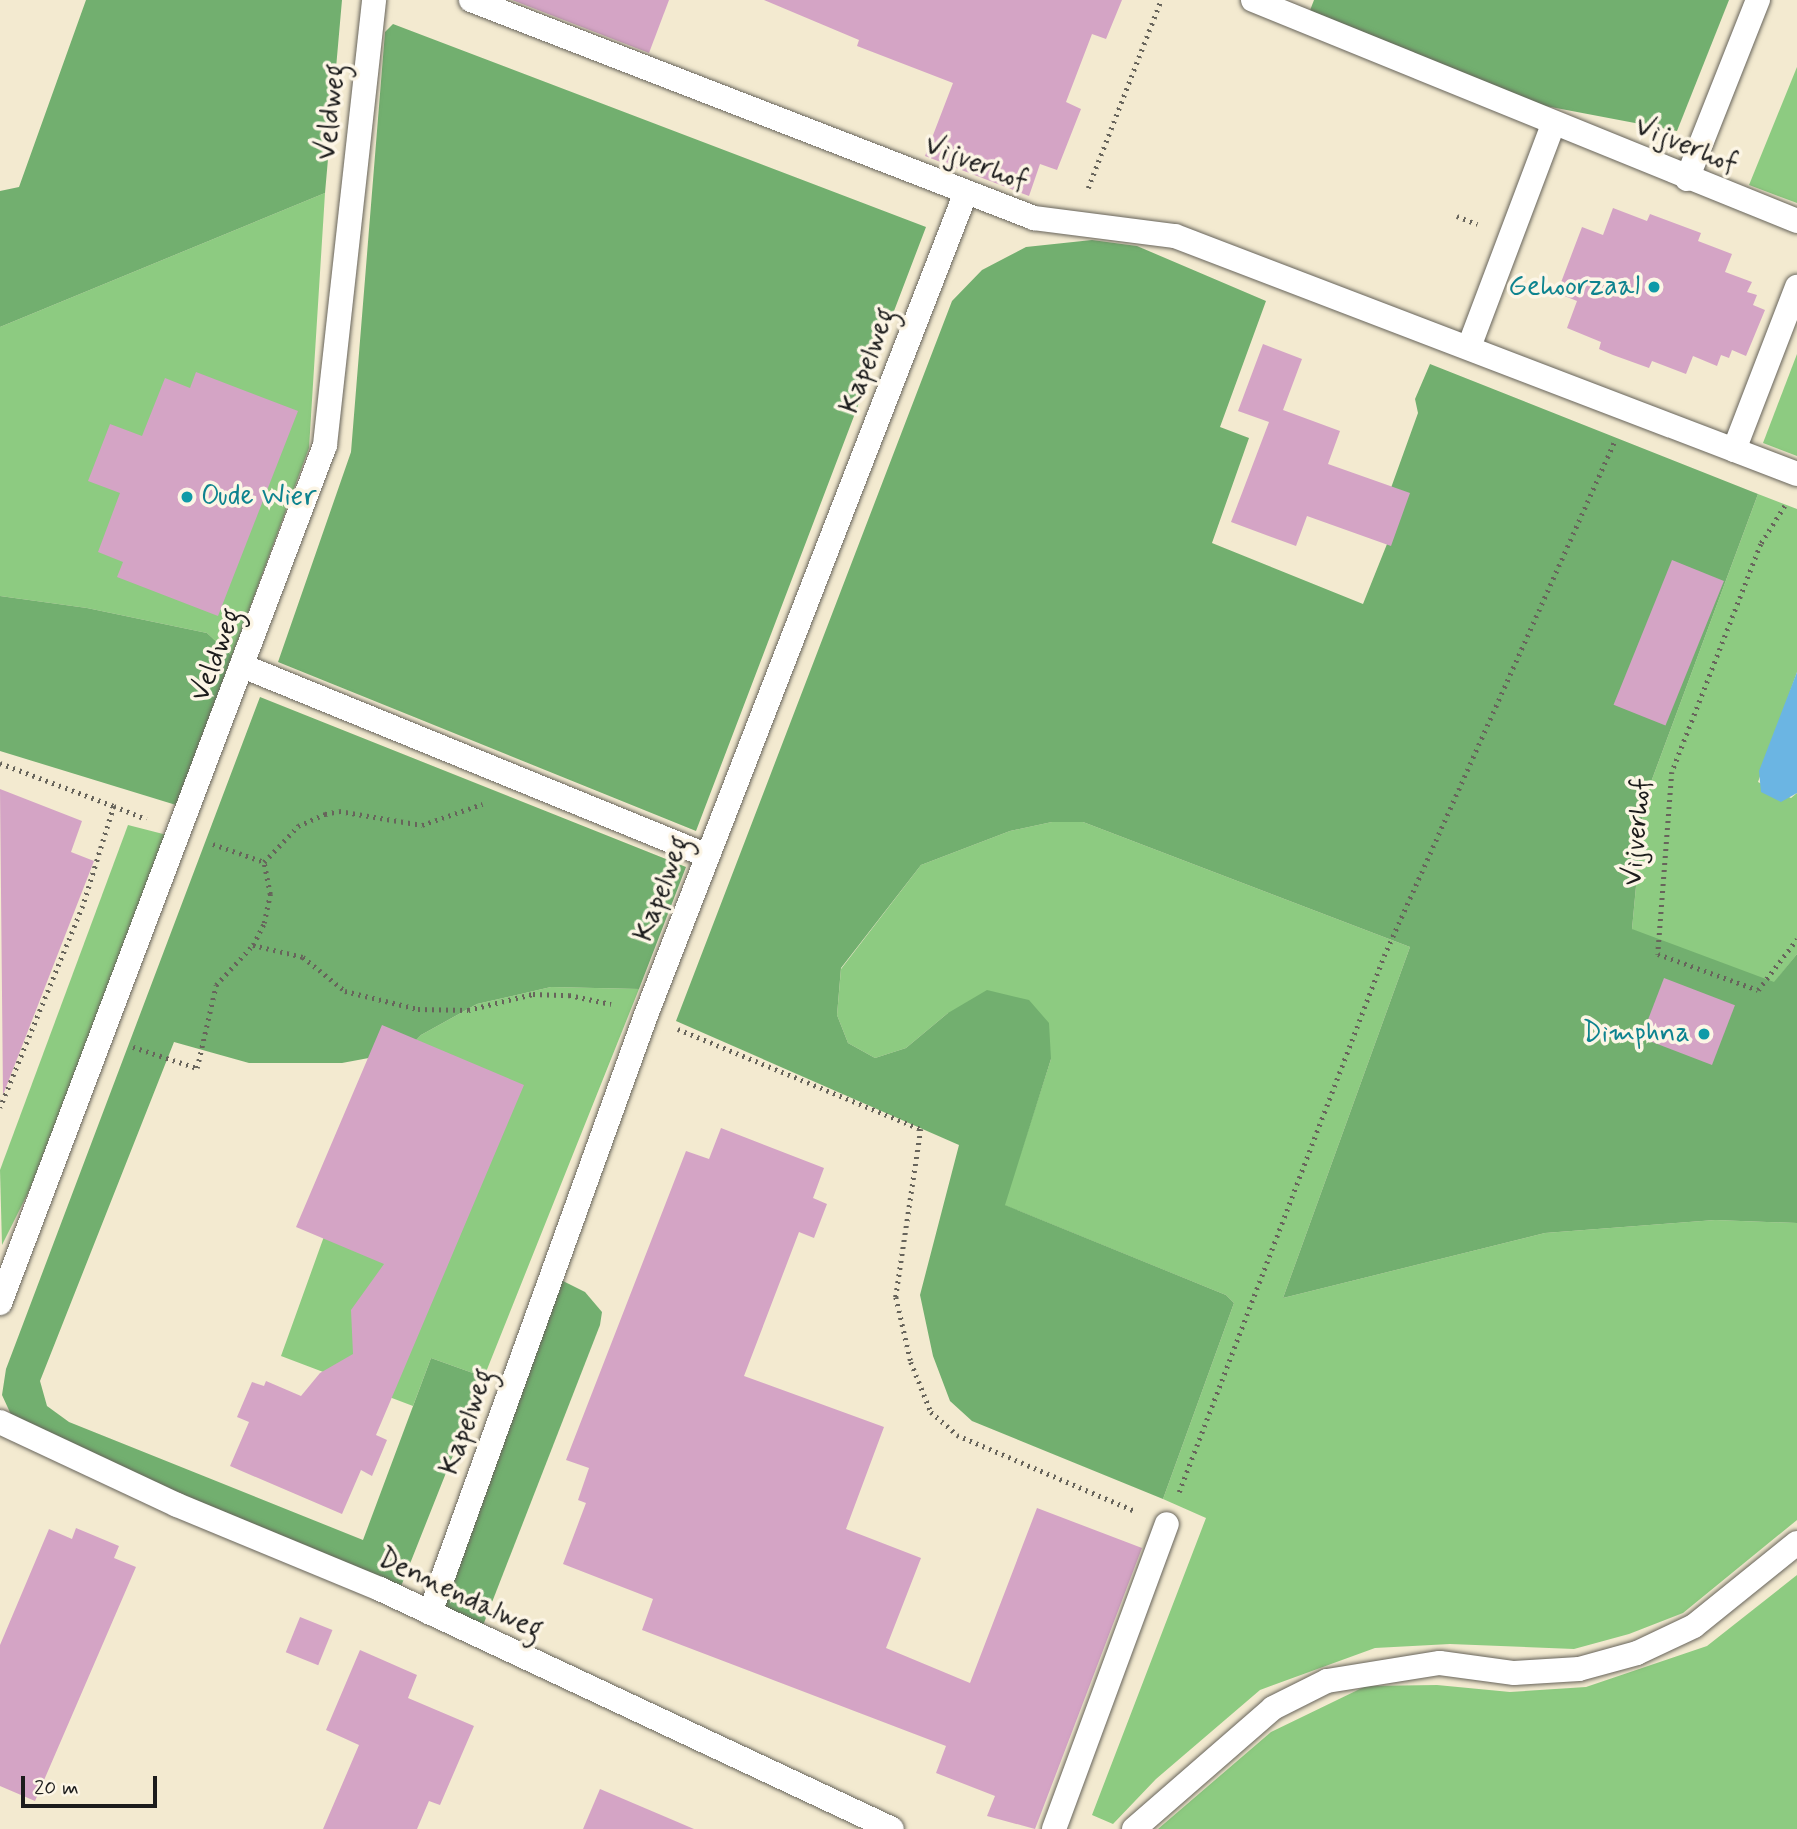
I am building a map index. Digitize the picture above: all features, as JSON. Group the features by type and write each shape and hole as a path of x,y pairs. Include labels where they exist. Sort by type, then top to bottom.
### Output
{"lane":[{"name":"Veldweg","path":"0,1303 244,667 325,446 374,0"},
{"name":"Vijverhof","path":"471,0 1034,218 1175,236 1797,474"},
{"name":"Vijverhof","path":"1253,0 1553,125 1797,220"},
{"path":"1687,179 1758,0"},
{"path":"1469,347 1553,125"},
{"name":"Kapelweg","path":"430,1613 646,1015 966,192"},
{"path":"1734,450 1797,287"},
{"path":"244,667 708,856"},
{"name":"Dennendalweg","path":"0,1422 177,1505 430,1613 892,1829"},
{"path":"1054,1829 1167,1524"},
{"path":"1134,1829 1273,1708 1327,1681 1440,1663 1514,1674 1579,1669 1637,1653 1694,1626 1797,1543"}],"path":[{"path":"1074,224 1161,0"},
{"path":"253,945 303,957 345,991 418,1009 468,1010 533,993 569,995 646,1015 921,1129 897,1297 911,1362 931,1412 957,1435 1167,1524 1384,956 1628,410"},
{"name":"Vijverhof","path":"1790,499 1761,544 1672,772 1658,954 1758,990 1797,939"},
{"path":"0,763 114,806 83,906 0,1108"},
{"path":"264,862 298,826 326,814 361,814 422,825 438,822 494,799 511,776"},
{"path":"181,832 264,862"},
{"path":"103,1037 197,1068 216,985 253,945 270,894 264,862"}],"green space":[{"path":"86,0 342,0 325,193 0,327 0,191 19,187"},
{"path":"1314,0 1729,0 1677,131 1535,104 1309,13"},
{"path":"393,24 926,227 696,831 278,662 351,452 385,32"},
{"path":"1797,67 1797,203 1749,185"},
{"path":"325,193 309,448 232,656 207,633 87,608 0,596 0,327"},
{"path":"1092,240 1137,246 1266,301 1220,427 1249,438 1212,543 1363,604 1403,504 1387,499 1418,413 1415,399 1430,364 1758,494 1644,801 1632,929 1774,982 1797,954 1797,1223 1715,1220 1545,1233 1283,1298 1410,947 1083,822 1052,822 1010,831 921,865 841,968 837,1015 848,1043 875,1058 906,1048 948,1013 987,990 1029,1000 1049,1023 1051,1059 1005,1205 1226,1295 1234,1303 1163,1499 972,1421 950,1401 933,1356 920,1295 959,1145 676,1021 952,301 982,270 1026,247"},
{"path":"1797,354 1797,456 1763,443"},
{"path":"1758,494 1797,509 1797,672 1758,782 1791,798 1797,793 1797,954 1774,983 1718,1088 1632,929 1644,801"},
{"path":"0,596 87,608 207,633 232,656 176,805 0,751"},
{"path":"260,697 686,867 639,989 551,987 477,1004 421,1035 406,1051 342,1063 249,1063 174,1042 40,1381 47,1406 69,1422 363,1540 431,1358 484,1377 396,1599 13,1419 2,1395 6,1369"},
{"path":"1052,822 1083,822 1410,947 1283,1298 1545,1233 1715,1220 1797,1223 1797,1520 1683,1613 1629,1634 1574,1649 1450,1644 1375,1648 1260,1690 1156,1779 1113,1824 1092,1815 1206,1518 1163,1499 1234,1303 1226,1295 1004,1205 1051,1059 948,1013 906,1048 875,1058 848,1043 837,1015 841,969 921,865 1010,831"},
{"path":"128,825 167,835 30,1189 2,1245 0,1170"},
{"path":"551,987 639,989 484,1377 431,1358 413,1406 281,1356 372,1103 391,1068 421,1035 477,1004"},
{"path":"561,1280 585,1292 602,1312 600,1325 482,1628 434,1609"},
{"path":"1797,1575 1797,1829 1158,1829 1271,1732 1366,1686 1437,1685 1510,1692 1586,1687 1707,1646"}],"water":[{"path":"1797,672 1797,793 1781,802 1761,792 1759,771"}],"building":[{"path":"512,0 669,0 649,53"},
{"path":"764,0 1122,0 1106,39 1092,34 1066,102 1081,109 1057,170 1040,164 1029,196 925,156 953,83 857,46 859,40"},
{"name":"Gehoorzaal","path":"1613,208 1647,221 1650,214 1701,233 1698,241 1732,254 1725,272 1752,282 1747,292 1757,295 1753,305 1765,310 1746,356 1732,350 1729,358 1721,355 1717,366 1693,356 1686,374 1652,361 1649,368 1613,355 1599,349 1601,342 1567,328 1577,301 1557,293 1582,227 1603,235"},
{"path":"1263,344 1302,359 1283,410 1340,431 1328,464 1410,493 1391,546 1307,516 1296,546 1231,522 1269,422 1238,411"},
{"name":"Oude Wier","path":"196,372 298,411 218,616 117,577 123,562 98,552 120,493 88,481 110,424 142,436 165,378 190,388"},
{"path":"1672,560 1724,581 1665,726 1614,705"},
{"path":"0,789 82,821 71,852 94,861 3,1095"},
{"path":"1664,978 1735,1005 1712,1065 1641,1038"},
{"path":"382,1025 524,1085 376,1435 387,1440 372,1476 361,1470 342,1514 230,1466 249,1422 237,1417 252,1382 264,1386 266,1381 301,1396 320,1373 353,1354 351,1310 384,1264 296,1227"},
{"path":"721,1128 824,1168 813,1198 827,1204 814,1238 799,1232 744,1376 884,1427 846,1529 921,1558 886,1648 970,1683 1037,1508 1142,1548 1035,1829 987,1816 995,1796 936,1773 946,1746 642,1630 653,1599 563,1564 586,1503 578,1500 589,1468 566,1460 686,1151 709,1159"},
{"path":"76,1528 119,1546 114,1558 136,1567 35,1801 0,1786 0,1645 49,1529 72,1539"},
{"path":"300,1617 332,1630 318,1665 286,1652"},
{"path":"360,1650 417,1675 408,1698 474,1726 440,1805 429,1801 417,1829 323,1829 359,1745 326,1730"},
{"path":"600,1789 694,1829 583,1829"}],"place":[{"name":"Gehoorzaal","path":"1654,287"},
{"name":"Oude Wier","path":"187,497"},
{"name":"Dimphna","path":"1704,1034"}]}
